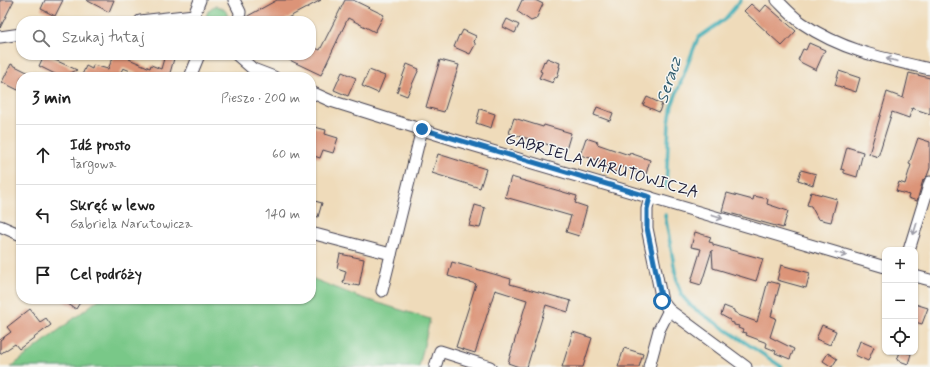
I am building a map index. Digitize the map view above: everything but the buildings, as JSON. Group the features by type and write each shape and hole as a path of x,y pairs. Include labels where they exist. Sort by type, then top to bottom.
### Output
{"street":[{"path":"196,16 200,0"},
{"path":"236,0 240,12 240,16"},
{"path":"777,0 800,22 830,40 870,55 930,70"},
{"path":"0,37 16,35"},
{"path":"192,72 197,60"},
{"path":"243,60 253,68 262,72"},
{"name":"GABRIELA NARUTOWICZA","path":"316,94 422,129 882,266"},
{"path":"382,291 422,129"},
{"path":"910,247 930,182"},
{"path":"650,197 647,209 647,228 662,301 669,310 746,367"},
{"path":"0,226 16,233"},
{"path":"316,234 391,254"},
{"path":"918,277 930,280"},
{"path":"649,367 660,330 669,310"},
{"path":"435,367 440,352 490,367"}],"green space":[{"path":"215,6 221,8 225,10 227,16 206,16"},
{"path":"316,280 359,297 430,319 419,367 11,367 93,304 316,304"}],"waterway":[{"name":"Seracz","path":"666,188 669,123 672,105 692,53 698,38 725,19 741,0"},
{"name":"Seracz","path":"665,215 677,282 682,296 692,307 782,367"}],"route":[{"path":"422,129 650,197 647,209 647,228 662,301"}]}
